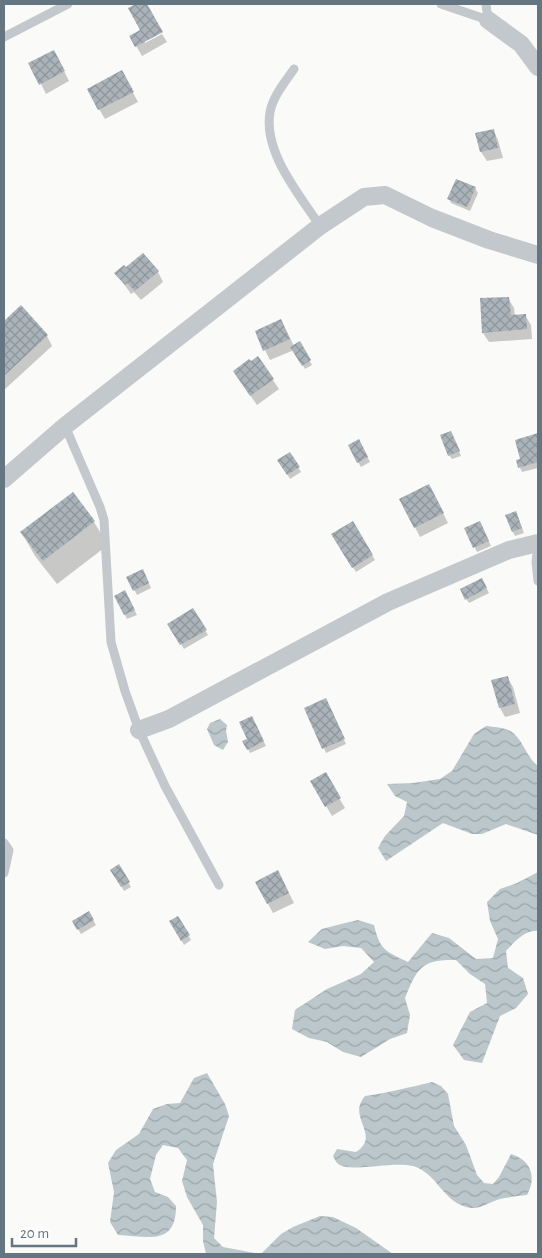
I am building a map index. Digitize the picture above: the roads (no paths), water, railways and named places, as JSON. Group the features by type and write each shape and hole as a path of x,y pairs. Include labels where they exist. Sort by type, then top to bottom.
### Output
{"street":[{"path":"487,12 521,44 538,67"},
{"path":"4,479 65,426 320,226 364,198 385,195 432,218 489,240 538,255"},
{"path":"139,730 169,719 388,602 509,550 538,544"}],"lane":[{"path":"4,36 68,4"},
{"path":"441,4 487,12"},
{"path":"294,68 280,89 270,112 270,138 278,162 320,226"},
{"path":"65,426 104,520 111,642 125,691 139,730 165,786 220,885"},
{"path":"538,544 536,562 538,580"},
{"path":"4,843 8,850 4,873"}],"water":[{"path":"220,719 227,725 228,742 223,750 214,745 207,729 210,723"},
{"path":"486,726 498,727 514,734 530,758 538,766 538,835 506,824 482,834 472,834 443,823 386,861 378,848 385,836 404,816 407,802 395,796 387,784 440,779 452,771 474,734"},
{"path":"538,872 538,931 525,934 516,940 506,951 508,968 523,978 528,994 516,1008 500,1016 482,1063 464,1060 453,1045 470,1012 487,1003 485,984 470,974 456,960 435,961 422,967 413,979 405,998 410,1015 407,1033 390,1039 361,1057 343,1052 327,1042 309,1038 292,1029 295,1010 327,989 361,974 374,962 361,948 343,946 325,949 308,942 322,929 358,920 374,925 381,945 389,952 408,962 432,933 449,938 476,959 493,958 498,939 490,921 487,902 500,889"},
{"path":"207,1073 225,1104 229,1116 213,1164 217,1202 214,1238 223,1247 260,1254 206,1254 203,1241 203,1225 187,1197 182,1181 187,1160 178,1148 163,1145 156,1155 150,1179 155,1192 168,1197 176,1206 175,1219 171,1228 158,1236 118,1235 110,1222 114,1192 108,1163 116,1150 139,1134 153,1109 167,1104 180,1103 194,1078"},
{"path":"432,1082 441,1086 448,1094 454,1126 466,1145 477,1175 484,1183 493,1184 499,1177 511,1154 523,1160 530,1170 532,1182 527,1195 500,1199 471,1208 454,1201 429,1175 413,1166 346,1167 337,1163 333,1156 337,1149 356,1152 363,1146 366,1139 359,1112 360,1104 365,1096"},
{"path":"320,1216 333,1217 356,1228 393,1254 261,1254 281,1234"}]}
